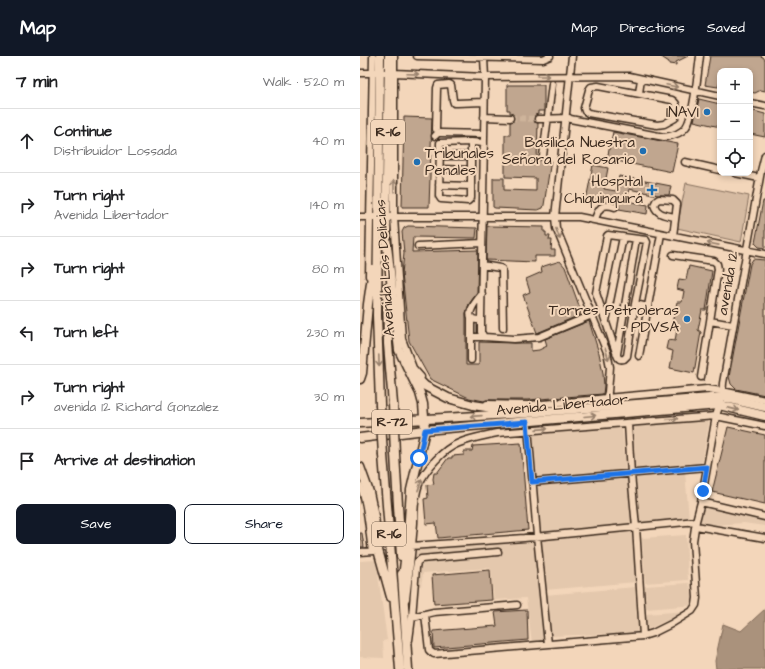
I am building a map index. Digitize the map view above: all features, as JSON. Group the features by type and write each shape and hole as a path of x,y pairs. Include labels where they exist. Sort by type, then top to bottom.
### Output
{"main road":[{"name":"Avenida Las Delicias","path":"380,56 376,73 382,238 403,578 408,616 407,652 404,669"},
{"name":"Avenida Las Delicias","path":"382,217 391,73 389,56"},
{"name":"Avenida Las Delicias","path":"382,238 377,315 380,404 395,613 404,669"},
{"path":"360,379 365,345 368,304 382,238"},
{"path":"382,238 399,350 420,393 425,420 425,430 411,490 403,578"},
{"path":"360,360 365,345"},
{"path":"409,370 425,386 448,398 473,405 526,413"},
{"name":"Avenida Libertador","path":"360,423 526,413 605,402 722,394 765,407"},
{"name":"Avenida Libertador","path":"360,438 425,430 719,405 765,416"},
{"path":"360,467 369,492 374,516 375,551 395,613"}],"street":[{"name":"Avenida Las Delicias","path":"373,56 376,73"},
{"name":"Avenida Las Delicias","path":"391,73 394,56"},
{"path":"417,56 543,59 550,56"},
{"path":"572,56 555,217 556,228 607,352 610,367 608,392 605,402"},
{"path":"538,119 565,118 617,123 657,125 664,124 675,118 677,106 672,100 598,86 592,87 589,90 584,108 588,113 617,123 664,137 673,136 681,132 687,126 691,114 700,56"},
{"path":"484,58 485,77 481,320 481,332 484,337"},
{"path":"360,74 391,73 485,77 629,76 717,95"},
{"path":"639,93 641,79"},
{"path":"543,156 552,84"},
{"path":"436,129 438,85 451,85 454,103 484,102"},
{"path":"753,104 765,106"},
{"path":"484,118 510,118"},
{"path":"435,136 438,133 484,134"},
{"path":"471,142 471,198 468,201 441,200 439,196 440,144 442,142 471,142 484,143"},
{"name":"avenida 12","path":"643,636 653,633 692,612 696,605 697,598 693,541 716,416 722,394 733,325 765,155"},
{"path":"440,156 471,156"},
{"path":"685,162 717,169"},
{"path":"439,170 471,170"},
{"path":"750,176 760,178"},
{"path":"439,185 471,186"},
{"path":"595,220 600,208 605,205 615,207"},
{"path":"673,236 675,216"},
{"path":"360,217 580,217 765,254"},
{"name":"Avenida Las Delicias","path":"368,304 382,217"},
{"name":"Avenida Las Delicias","path":"382,217 402,339 413,368 421,378 434,388 453,397 473,403 528,405 589,400 605,402"},
{"path":"610,234 636,239 646,240 647,242 627,356 620,360 618,358 596,293 606,236 610,234"},
{"path":"639,356 661,234"},
{"path":"606,322 623,237"},
{"path":"617,355 636,239"},
{"path":"418,246 482,243"},
{"path":"674,255 714,261 717,264 718,269 701,377"},
{"path":"482,265 502,269 503,328"},
{"path":"471,360 472,318 470,314 474,303 482,294"},
{"path":"635,304 648,307"},
{"path":"471,309 475,308 482,311"},
{"path":"471,337 514,339 539,337 592,315"},
{"path":"472,318 475,321 481,320"},
{"path":"710,321 733,325"},
{"path":"722,394 765,400"},
{"path":"408,616 411,546 414,512 419,484 433,462 444,452 458,443 497,433 716,416 765,426"},
{"path":"527,422 548,644"},
{"path":"425,614 429,650 434,654 643,636 628,423"},
{"path":"532,482 707,467"},
{"path":"360,486 362,489 375,551 360,552"},
{"path":"701,502 765,516"},
{"path":"411,546 636,527 696,524 765,538"},
{"path":"408,616 417,562 421,559 498,552"},
{"path":"408,616 434,612 517,605"}],"shaded area":[{"path":"686,183 749,196 741,242 677,228"},
{"path":"710,417 702,464 634,470 630,425"},
{"path":"622,425 626,471 535,477 531,433"},
{"path":"685,472 689,519 639,523 634,477"},
{"path":"628,478 633,524 540,533 535,486"},
{"path":"702,507 765,520 765,526 744,523 699,526"},
{"path":"633,530 636,582 545,590 540,540"},
{"path":"686,535 688,580 645,583 642,538"},
{"path":"534,539 546,642 532,643 526,598 494,600 490,568 423,573 421,586 412,587 414,548"},
{"path":"376,560 387,640 383,641 384,658 360,657 360,561"},
{"path":"689,583 695,605 646,609 645,586"},
{"path":"635,587 638,633 550,636 545,595"},
{"path":"765,609 765,669 716,669 715,661 723,624 741,631"},
{"path":"687,611 646,630 646,614"}],"building":[{"path":"660,56 688,56 676,62 676,65 669,64 669,62"},
{"path":"710,56 760,56 765,60 765,91 761,90 753,93 753,68 717,68 717,87 705,85"},
{"path":"507,85 544,85 544,111 538,111 538,114 535,115 534,119 534,122 538,123 537,160 551,160 544,205 543,208 538,210 493,207 493,178 504,178 504,190 536,191 536,178 505,177 505,135 510,135 510,122 514,121 513,114 510,113 510,110 507,110"},
{"name":"INAVI","path":"699,99 717,103 717,126 694,121"},
{"path":"753,111 765,114 765,137 753,135"},
{"name":"Tribunales Penales","path":"404,117 432,118 429,207 402,207"},
{"name":"Basílica Nuestra Señora del Rosario","path":"613,132 678,144 672,172 607,159"},
{"name":"Hospital Chiquinquirá","path":"593,165 608,168 604,189 616,191 619,176 671,186 669,195 658,195 629,189 627,201 648,205 647,214 619,209 617,203 618,200 603,198 602,202 600,203 586,200"},
{"path":"763,201 765,201 765,248 759,247 755,243"},
{"path":"408,226 477,228 476,238 413,237 412,252 478,250 477,293 469,304 466,313 466,365 479,365 479,342 531,343 531,351 539,350 547,346 545,339 589,321 599,353 603,373 603,394 528,400 484,401 469,398 430,379 409,341 402,274 404,253 402,232 404,228"},
{"path":"487,226 544,227 546,236 550,236 549,240 552,240 551,250 555,250 555,256 535,256 535,262 486,260"},
{"path":"753,259 765,260 765,395 736,389 731,384 729,377 750,264"},
{"path":"560,261 565,267 581,311 580,315 537,333 523,295 530,292 526,279 542,272 541,267"},
{"name":"Torres Petroleras - PDVSA","path":"689,266 712,271 706,310 702,310 698,330 701,332 694,373 670,368 673,351 666,349 668,340 675,341 677,329 671,327 677,302 682,302 684,291 677,289 679,279 686,280"},
{"path":"728,427 765,435 765,504 712,492"},
{"path":"521,443 528,530 438,538 436,523 426,524 424,499 428,498 427,485 434,484 434,473 437,473 448,458 452,458 452,456 464,455 464,451 472,451 473,446"},
{"path":"360,533 362,533 364,547 360,547"},
{"path":"490,570 492,600 434,604 432,575"},
{"path":"527,610 528,640 434,648 433,631 497,626 495,612"}],"tunnel":[{"path":"510,118 538,119"}],"place":[{"name":"INAVI","path":"707,112"},
{"name":"Basílica Nuestra Señora del Rosario","path":"643,151"},
{"name":"Tribunales Penales","path":"417,162"},
{"name":"Hospital Chiquinquirá","path":"652,190"},
{"name":"Torres Petroleras - PDVSA","path":"687,319"}],"route":[{"path":"419,458 425,430 527,422 532,482 707,467 703,491"}]}
